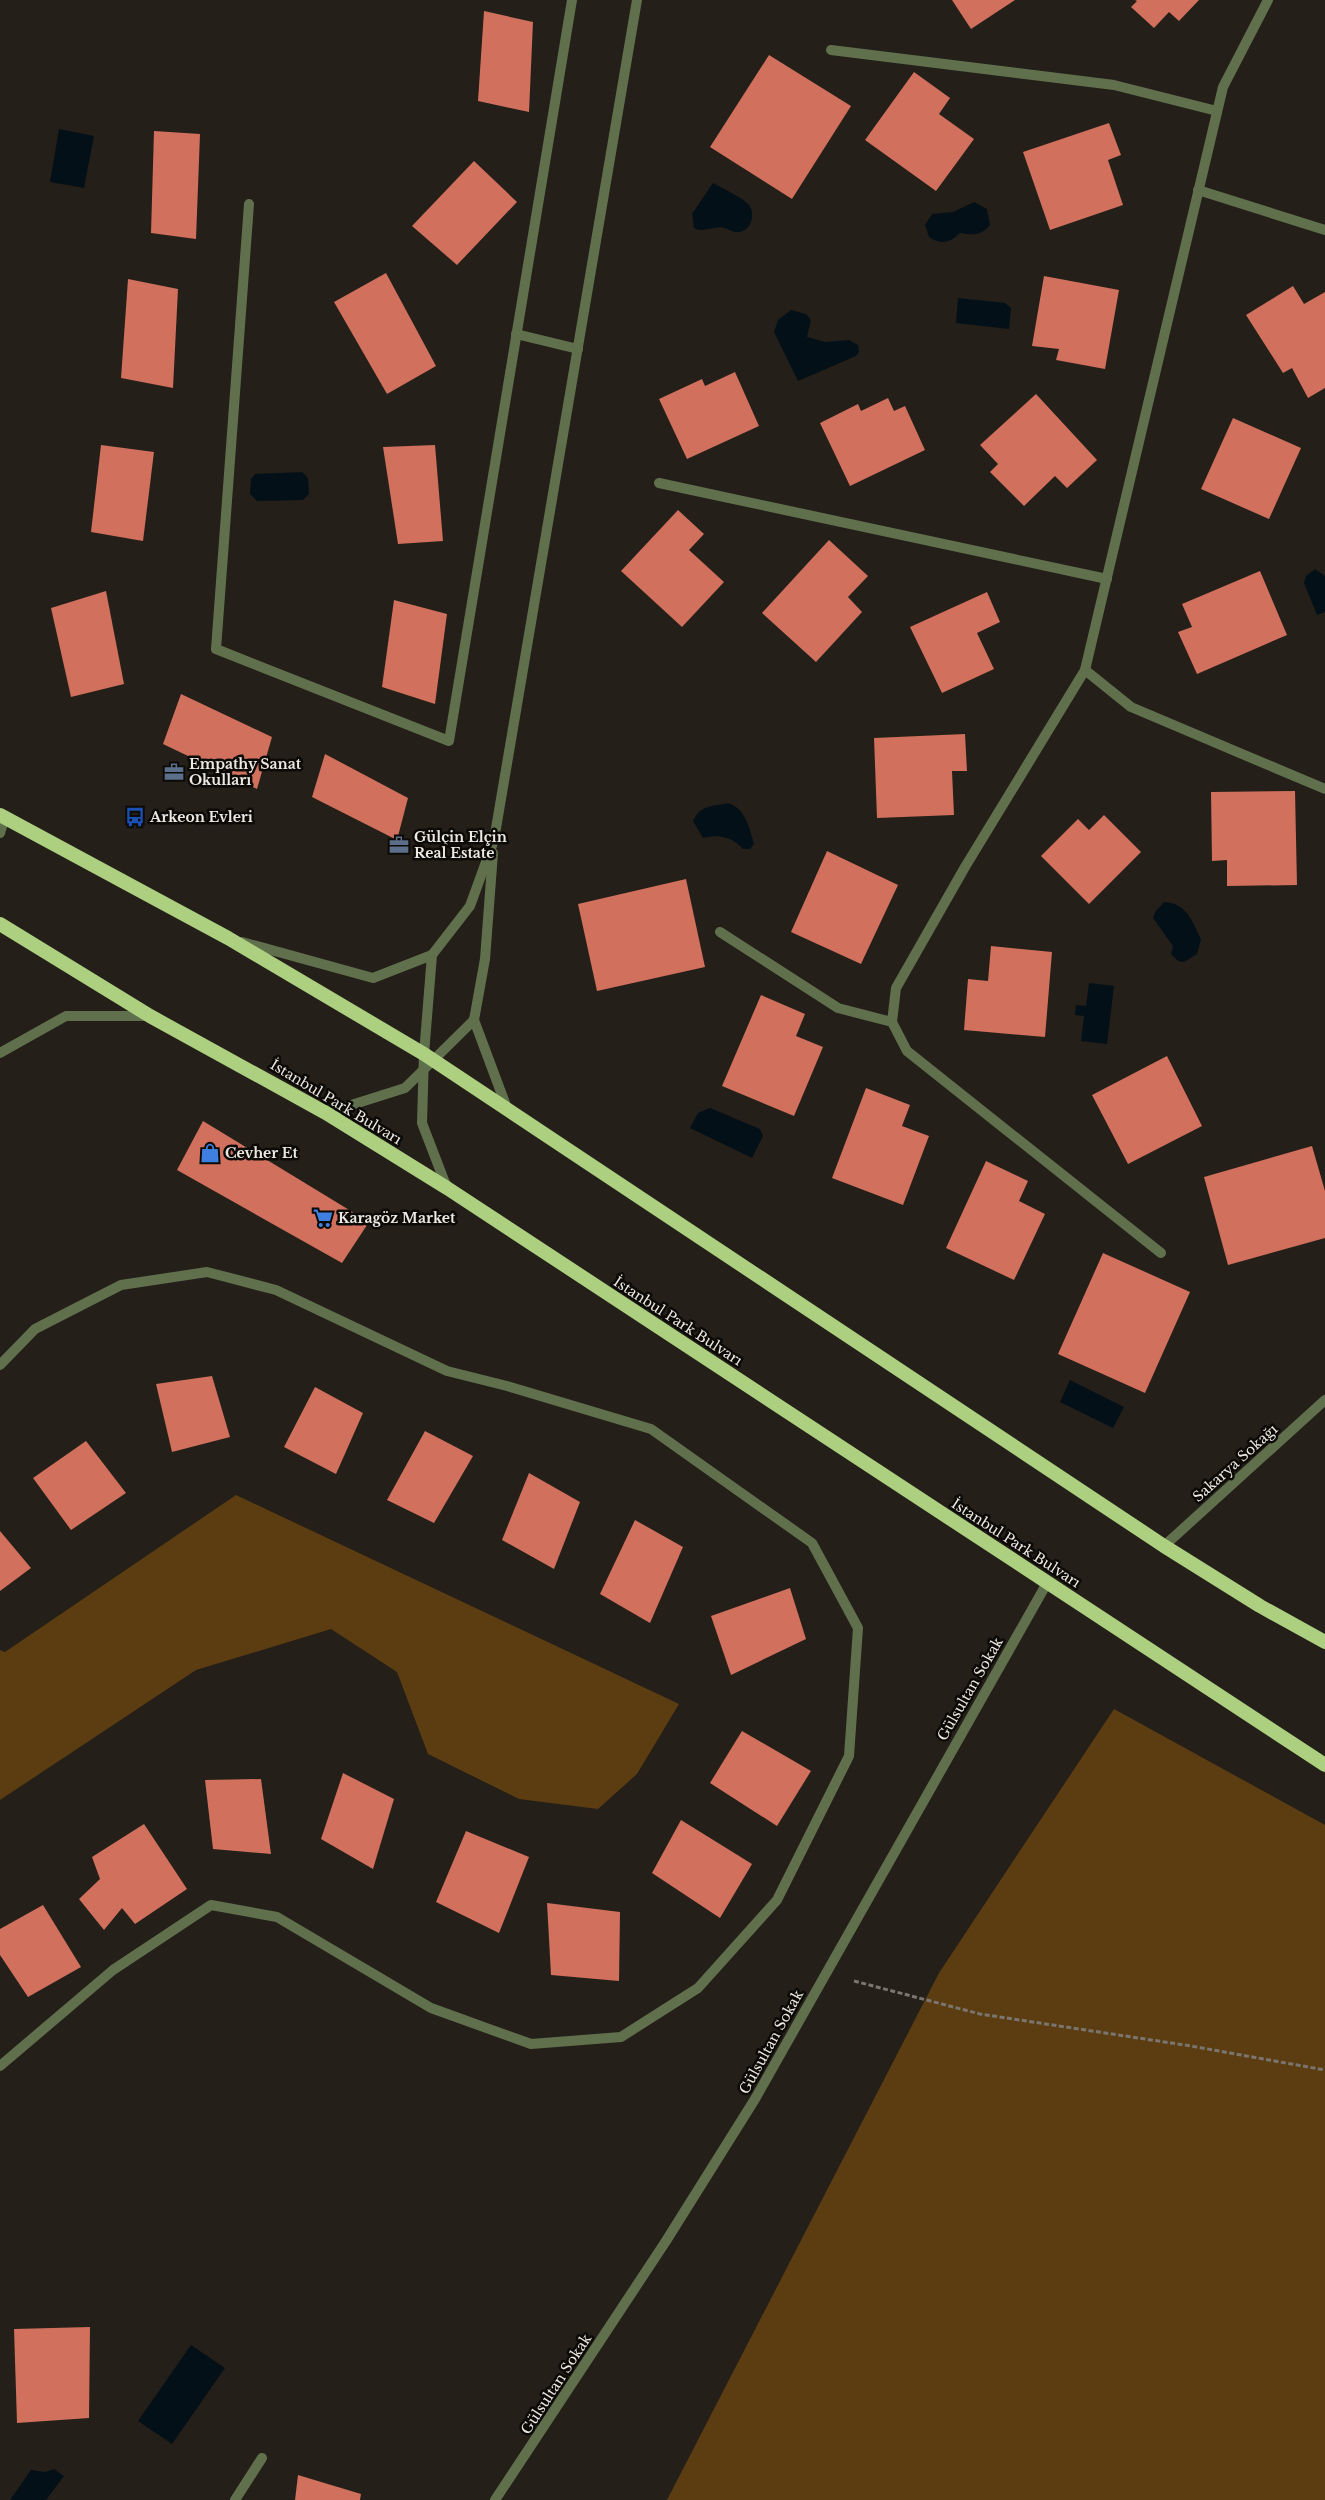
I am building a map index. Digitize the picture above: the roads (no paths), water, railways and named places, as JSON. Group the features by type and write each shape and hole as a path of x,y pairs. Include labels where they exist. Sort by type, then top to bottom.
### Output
{"highway":[{"path":"3,816 228,938 429,1057 1164,1546 1260,1606 1325,1642"},
{"name":"İstanbul Park Bulvarı","path":"0,924 150,1016 326,1113 447,1188 1325,1765"}],"street":[{"path":"249,204 216,649 449,741 572,0"},
{"path":"508,1111 474,1020 486,959 494,840 637,0"},
{"path":"1161,1252 907,1051 892,1022 896,988 965,867 1085,670 1223,87 1268,0"},
{"path":"831,50 1114,85 1217,111"},
{"path":"1198,190 1325,230"},
{"path":"516,334 578,349"},
{"path":"659,483 1107,579"},
{"path":"1085,670 1131,707 1325,789"},
{"path":"0,833 3,816"},
{"path":"228,938 373,978 432,954 470,906 494,840"},
{"path":"720,932 838,1008 892,1022"},
{"path":"326,1113 405,1088 423,1070 429,1057 432,954"},
{"path":"0,1053 66,1016 150,1016"},
{"path":"429,1057 474,1020"},
{"path":"423,1070 422,1123 447,1188"},
{"path":"0,1365 35,1329 121,1285 207,1272 276,1290 448,1371 507,1386 651,1430 812,1543 858,1628 849,1756 777,1900 698,1988 621,2037 531,2044 431,2008 277,1917 211,1905 113,1970 0,2066"},
{"name":"Sakarya Sokağı","path":"1164,1546 1325,1400"},
{"name":"Gülsultan Sokak","path":"496,2500 666,2241 755,2099 1047,1583"},
{"path":"235,2500 262,2458"}],"place":[{"name":"Empathy Sanat Okulları","path":"174,772"},
{"name":"Arkeon Evleri","path":"135,817"},
{"name":"Gülçin Elçin Real Estate","path":"399,845"},
{"name":"Cevher Et","path":"210,1153"},
{"name":"Karagöz Market","path":"323,1218"}]}
